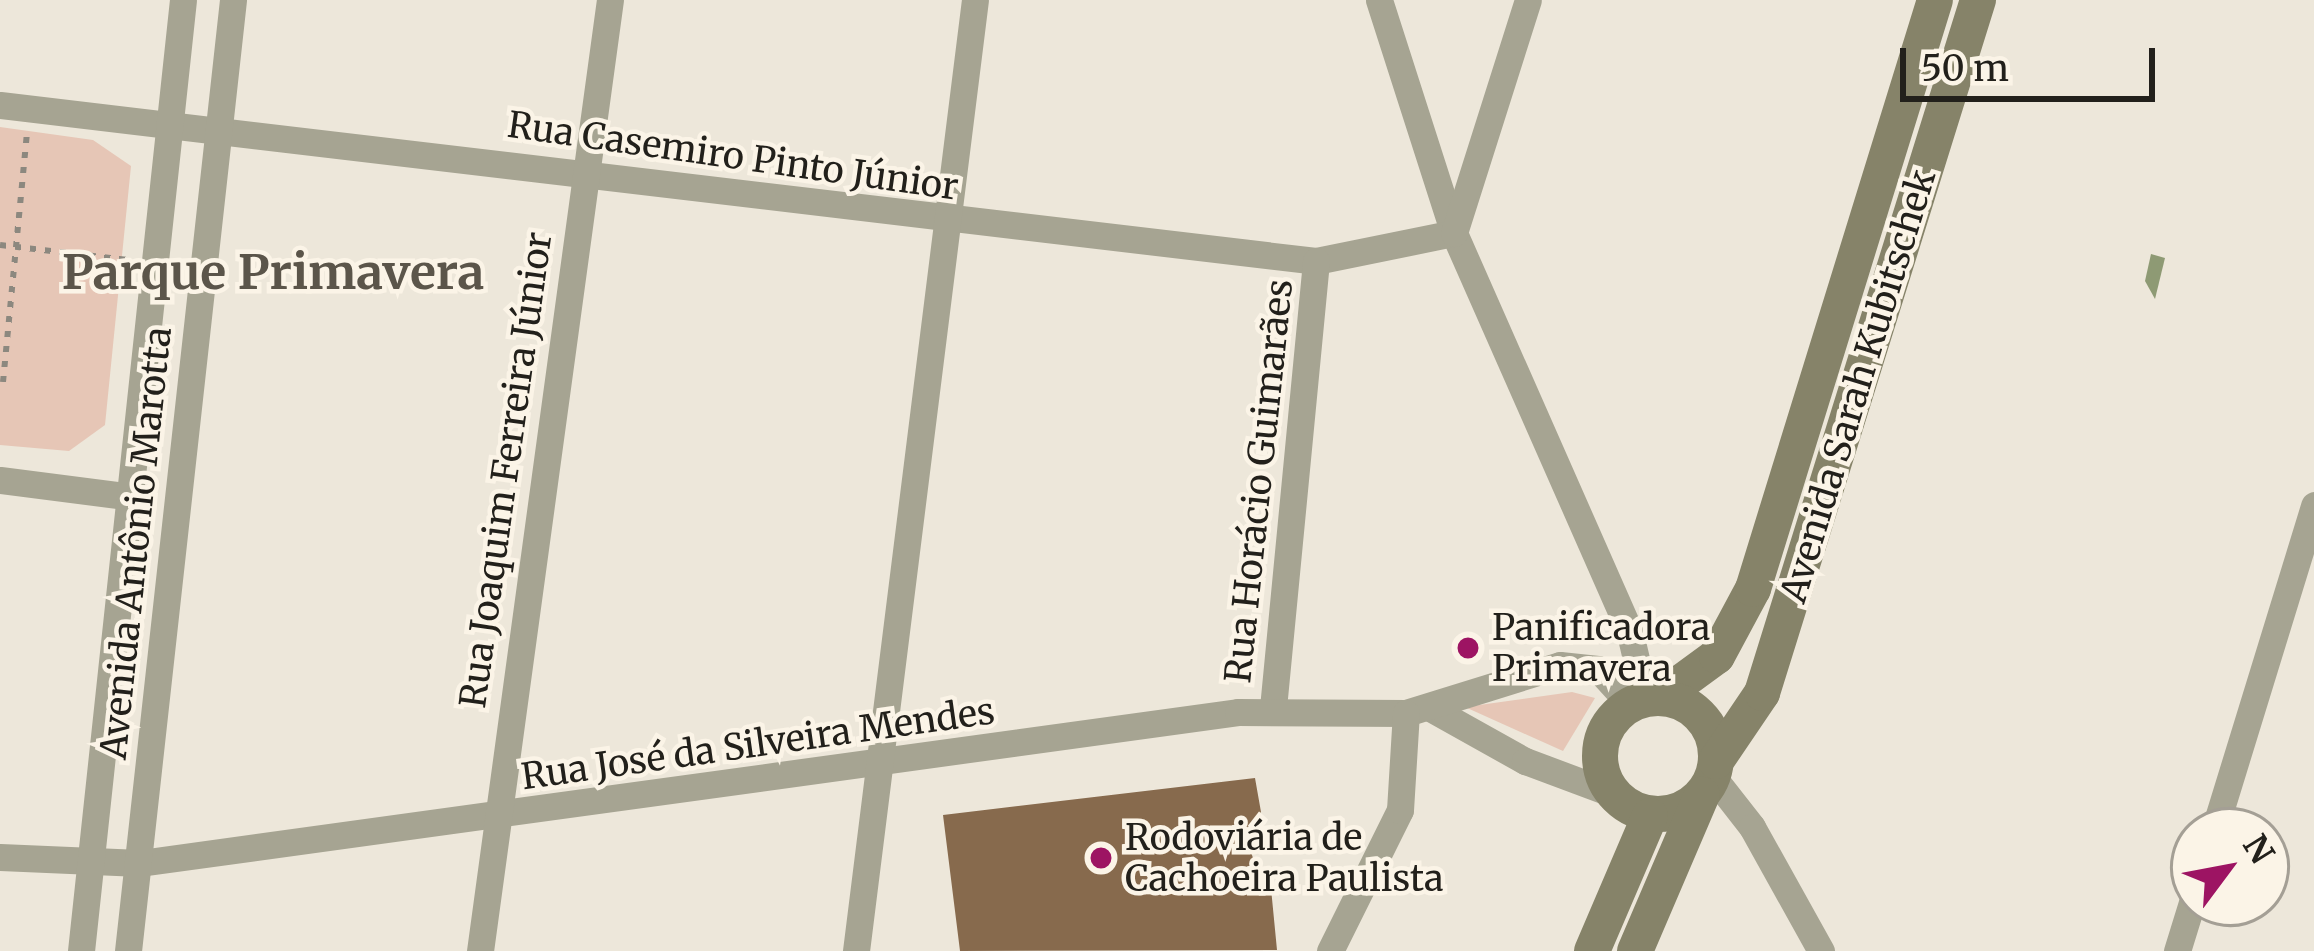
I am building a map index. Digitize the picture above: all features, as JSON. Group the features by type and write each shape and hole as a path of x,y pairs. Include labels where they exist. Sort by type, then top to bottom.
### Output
{"main road":[{"name":"Avenida Sarah Kubitschek","path":"1645,700 1717,656 1753,589 1935,0"},
{"name":"Avenida Sarah Kubitschek","path":"1635,951 1711,778 1762,693 1978,0"},
{"path":"1645,700 1702,718 1711,778 1679,812 1650,815 1611,793 1600,744 1645,700"},
{"path":"1592,951 1650,815"}],"street":[{"name":"Avenida Antônio Marotta","path":"81,951 94,865 157,263 166,124 183,0"},
{"name":"Avenida Antônio Marotta","path":"128,951 232,0"},
{"name":"Rua Joaquim Ferreira Júnior","path":"480,951 494,820 610,0"},
{"path":"856,951 875,761 951,222 974,0"},
{"path":"1379,0 1454,233 1629,628 1645,700"},
{"path":"1454,233 1528,0"},
{"name":"Rua Casemiro Pinto Júnior","path":"0,105 584,170 951,222 1316,262 1454,233"},
{"name":"Rua Horácio Guimarães","path":"1273,708 1316,262"},
{"path":"0,480 132,497"},
{"path":"2221,807 2314,505"},
{"path":"1419,711 1574,664 1611,678 1645,700"},
{"name":"Rua José da Silveira Mendes","path":"0,857 94,865 140,863 494,820 875,761 1273,708 1419,711"},
{"path":"1419,711 1525,761 1611,793"},
{"path":"1330,951 1400,810 1419,711"},
{"path":"1711,778 1752,827 1821,951"}],"path":[{"path":"3,382 30,108"},
{"path":"0,245 157,263"}],"shaded area":[{"path":"0,127 93,140 131,166 105,425 69,451 0,445"},
{"path":"2151,254 2165,258 2155,299 2145,281"},
{"path":"1572,692 1595,698 1563,751 1465,707"}],"building":[{"name":"Rodoviária de Cachoeira Paulista","path":"1255,778 1261,812 1249,826 1249,846 1257,870 1270,878 1277,950 960,951 943,815"}],"place":[{"name":"Panificadora Primavera","path":"1468,648"},
{"name":"Rodoviária de Cachoeira Paulista","path":"1101,858"}],"district":[{"name":"Parque Primavera","path":"273,273"}]}
